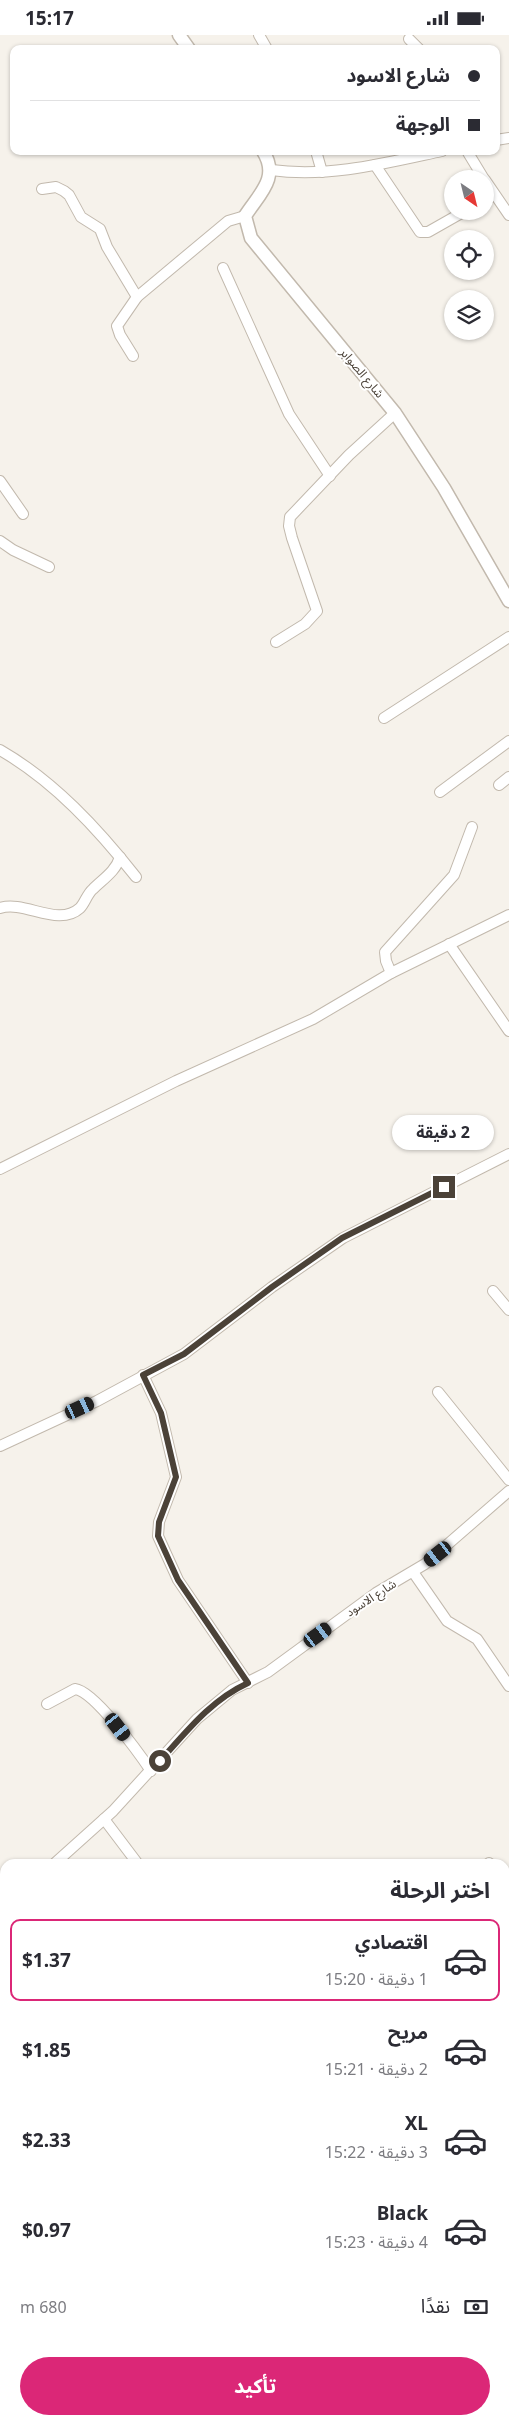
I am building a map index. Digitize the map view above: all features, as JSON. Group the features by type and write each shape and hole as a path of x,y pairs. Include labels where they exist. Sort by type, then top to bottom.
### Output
{"street":[{"path":"409,39 415,45"},
{"path":"133,356 120,335 117,326 137,297 228,221 245,216 265,187 271,170 265,155"},
{"path":"317,155 322,172"},
{"path":"271,170 322,172 375,165 423,155"},
{"path":"469,155 478,170"},
{"path":"375,165 420,232 428,232 449,220"},
{"path":"42,189 56,187 64,191 69,195 81,217 100,229 107,247 137,297"},
{"path":"494,202 509,215"},
{"name":"شارع الصوابر","path":"245,216 249,233 260,251 395,413 444,488 509,601"},
{"path":"223,267 289,414 305,441 330,476"},
{"path":"276,642 305,624 317,611 288,526 290,517 363,441 395,413"},
{"path":"0,481 23,514"},
{"path":"0,541 13,550 49,567"},
{"path":"384,718 509,637"},
{"path":"440,793 509,741"},
{"path":"0,750 29,769 64,798 104,838 136,877"},
{"path":"499,785 509,777"},
{"path":"391,973 386,961 385,952 454,875 472,827"},
{"path":"0,908 27,908 57,915 71,913 80,908 92,890 116,868 120,857"},
{"path":"0,1169 184,1077 313,1019 391,973 509,915"},
{"path":"449,944 509,1031"},
{"path":"0,1446 97,1401 184,1354 272,1287 348,1235 366,1228 509,1154"},
{"path":"493,1291 509,1310"},
{"path":"143,1375 161,1413 176,1477 159,1522 158,1536 178,1580 248,1683"},
{"path":"438,1392 509,1480"},
{"name":"شارع الاسود","path":"60,1859 104,1819 151,1771 197,1719 232,1690 281,1664 376,1593 413,1571 453,1541 509,1491"},
{"path":"413,1571 446,1621 477,1639 509,1687"},
{"path":"47,1704 75,1689 83,1691 105,1712 151,1771"},
{"path":"104,1819 134,1859"}],"route":[{"path":"160,1761 197,1719 232,1690 248,1683 221,1639 178,1580 158,1536 159,1522 176,1482 176,1469 161,1413 143,1375 184,1354 203,1341 272,1287 342,1238 366,1228 444,1187"}]}
